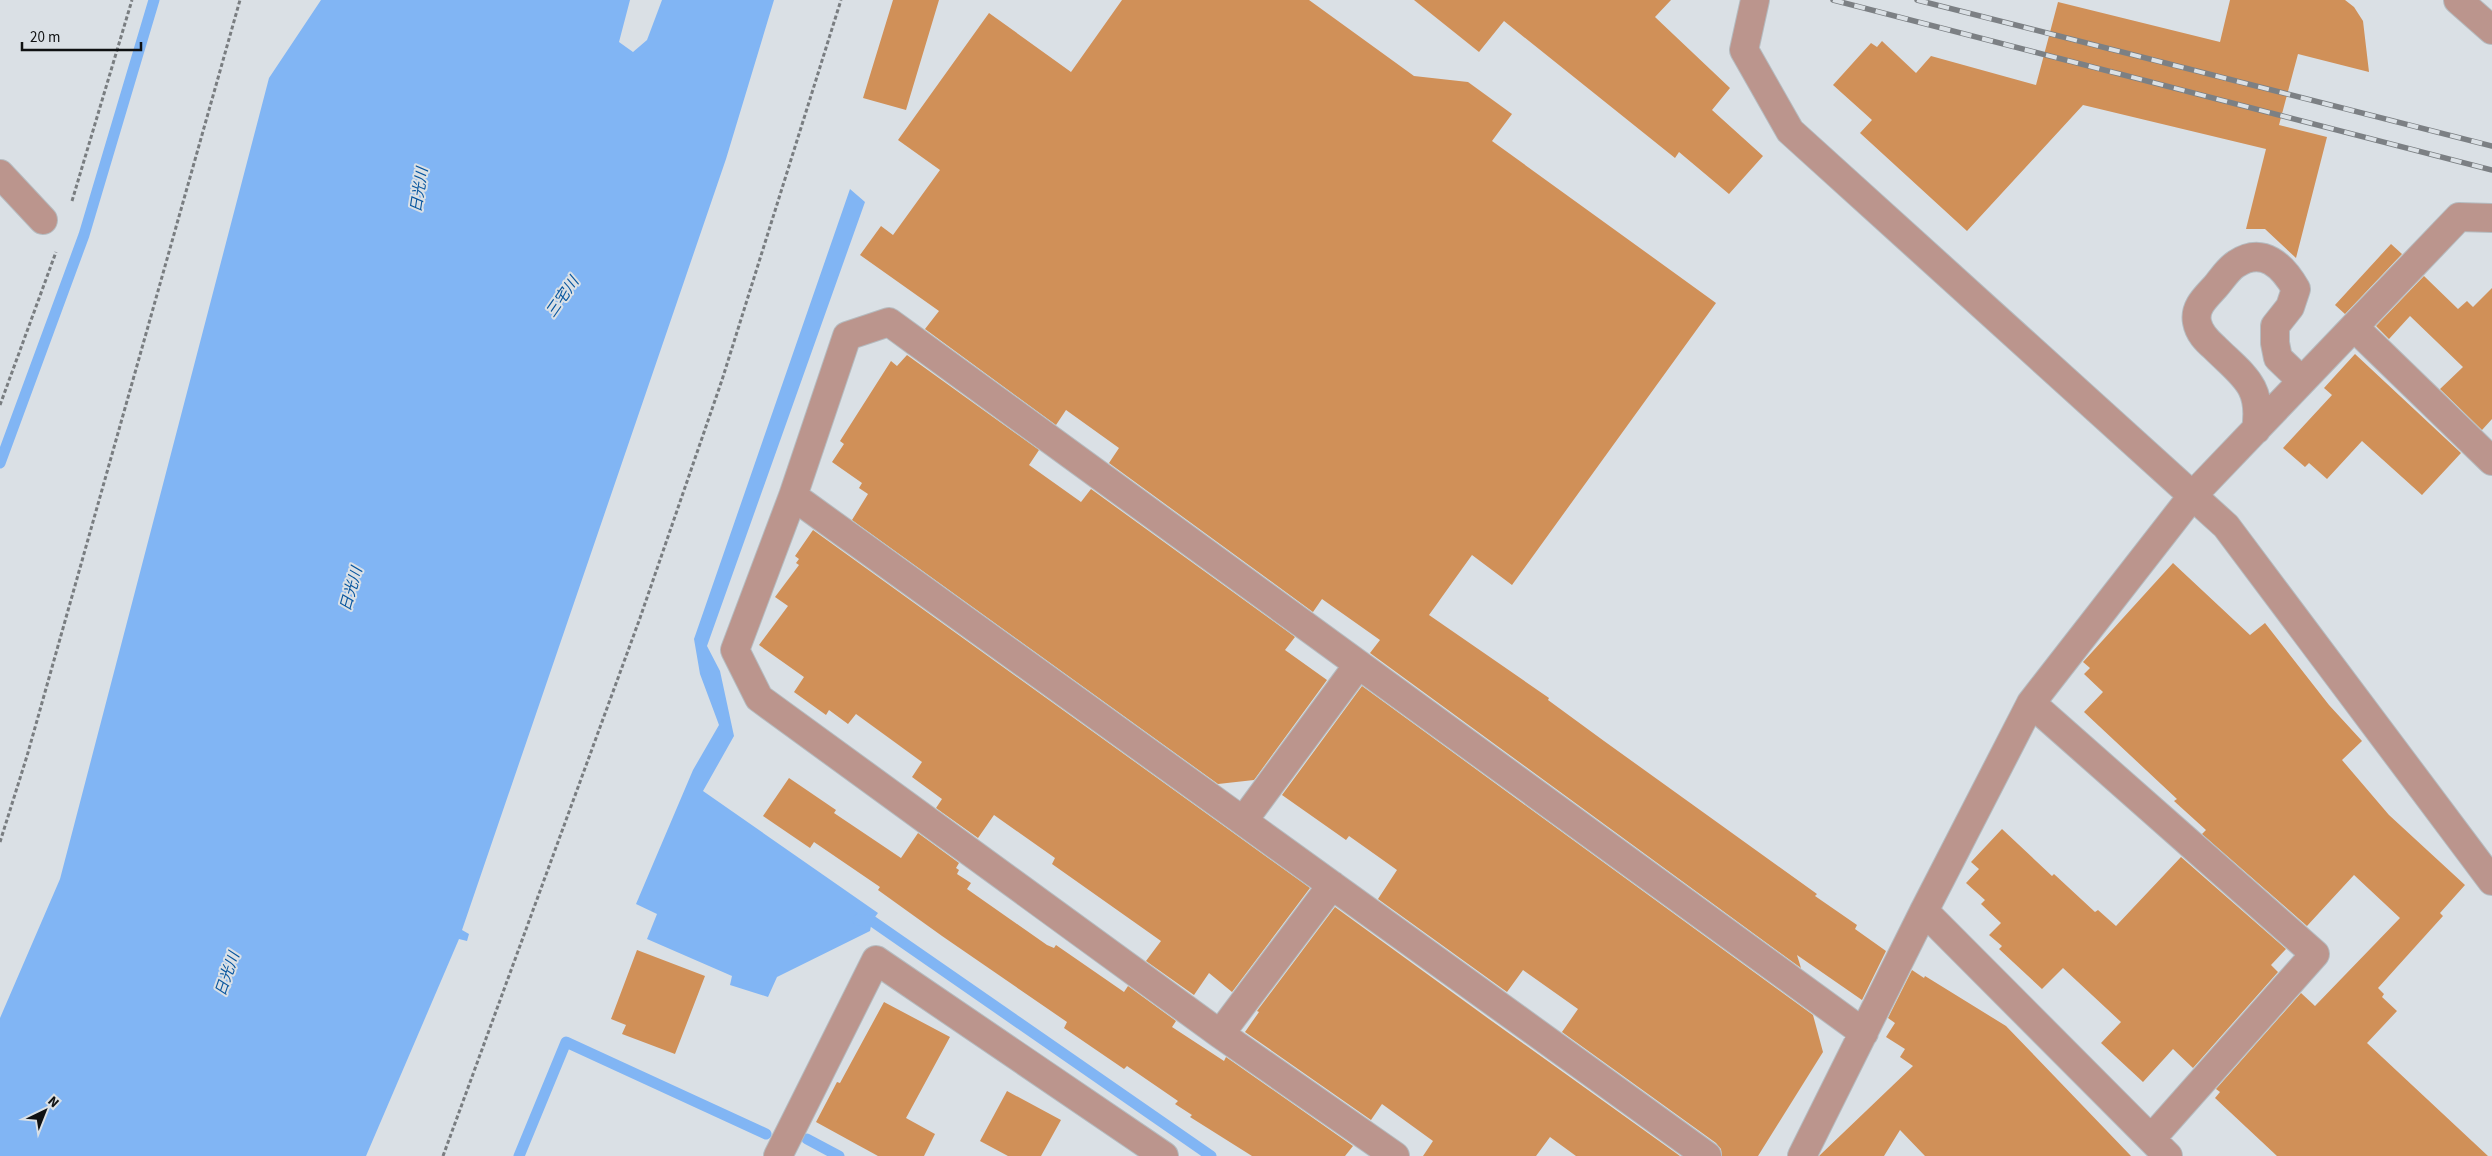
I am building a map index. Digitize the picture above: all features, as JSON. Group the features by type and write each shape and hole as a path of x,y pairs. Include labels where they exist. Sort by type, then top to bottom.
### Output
{"street":[{"path":"1755,0 1744,50 1790,131 2226,526 2492,881"},
{"path":"2458,0 2492,30"},
{"path":"0,174 43,220"},
{"path":"1802,1156 1924,911 2031,703 2193,495 2460,217 2492,218"},
{"path":"2256,430 2259,410 2253,387 2203,336 2196,321 2199,305 2235,264 2248,258 2263,256 2277,262 2289,276 2296,289 2290,307 2275,326 2275,343 2278,358 2302,381"},
{"path":"1395,1156 1220,1034 759,698 735,650 793,496 848,336 888,322 1864,1034"},
{"path":"2354,327 2492,461"},
{"path":"793,496 1706,1156"},
{"path":"1243,821 1358,665"},
{"path":"1924,911 2159,1148 2315,954 2031,703"},
{"path":"1220,1034 1332,885"},
{"path":"778,1156 876,960 1164,1156"}],"path":[{"path":"0,842 27,756 240,0"},
{"path":"443,1156 656,572 722,380 841,0"}],"water":[{"path":"321,0 630,0 619,42 633,52 647,40 662,0 774,0 726,159 462,930 469,934 467,941 459,939 366,1156 0,1156 0,1018 60,879 269,78"},
{"path":"850,189 865,202 707,646 720,671 734,736 703,791 878,913 872,921 870,931 777,977 768,997 730,985 732,976 647,939 657,914 636,904 693,770 719,725 700,674 694,639"}],"building":[{"path":"893,0 939,0 906,110 863,98"},
{"path":"1122,0 1309,0 1414,76 1468,82 1512,114 1492,141 1716,303 1512,585 1472,555 1429,615 1549,698 1548,700 1817,894 1815,896 1857,925 1855,929 1886,951 1862,1000 1797,955 1801,968 1370,653 1380,640 1322,599 1313,612 1109,463 1119,448 1066,410 1056,425 925,329 939,311 860,255 881,226 893,235 940,170 898,140 989,13 1071,72"},
{"path":"1414,0 1671,0 1655,17 1730,88 1712,110 1763,156 1729,194 1679,152 1675,158 1504,21 1479,52"},
{"path":"2230,0 2345,0 2354,7 2363,21 2369,72 2298,54 2279,125 2327,137 2296,258 2265,229 2246,229 2266,149 2083,105 1967,231 1860,133 1872,120 1833,85 1871,43 1877,47 1882,41 1916,73 1931,56 2036,85 2058,2 2220,42"},
{"path":"2391,244 2402,254 2345,314 2335,305"},
{"path":"2424,276 2458,309 2467,301 2473,307 2492,288 2492,419 2482,430 2440,389 2463,367 2410,316 2389,339 2376,326"},
{"path":"2355,354 2461,453 2422,495 2362,441 2327,479 2309,463 2305,467 2283,448 2332,395 2324,388"},
{"path":"907,355 1039,450 1029,465 1081,502 1091,489 1295,637 1285,650 1327,680 1254,780 1218,784 852,520 868,494 859,488 862,483 832,462 844,444 840,441 891,361 897,366"},
{"path":"813,530 1310,888 1232,992 1209,973 1194,995 1146,961 1161,941 1052,864 1055,858 994,815 978,838 936,808 942,799 912,777 922,762 856,714 848,724 829,710 826,715 794,692 804,677 759,645 788,606 775,597 799,565 796,563 799,559 795,556"},
{"path":"2173,563 2250,635 2265,623 2329,705 2362,741 2342,760 2389,815 2465,885 2440,913 2443,916 2378,988 2384,994 2382,997 2397,1011 2367,1043 2488,1156 2277,1156 2215,1098 2220,1092 2216,1089 2301,993 2315,1006 2400,918 2354,875 2307,926 2202,834 2206,830 2174,801 2177,799 2084,712 2103,692 2084,674 2090,668 2083,662"},
{"path":"1362,686 1813,1015 1823,1052 1758,1156 1722,1156 1721,1149 1716,1143 1562,1032 1578,1009 1523,970 1507,992 1378,899 1397,870 1349,836 1346,840 1282,795"},
{"path":"789,778 836,810 834,813 901,858 918,833 959,863 956,868 959,870 957,874 971,883 967,889 1047,945 1054,948 1056,945 1124,992 1128,986 1176,1021 1172,1027 1224,1061 1226,1057 1353,1146 1345,1156 1252,1156 1190,1117 1192,1115 1175,1104 1178,1101 1127,1066 1124,1069 1064,1028 1067,1022 878,890 880,887 814,842 810,848 763,816"},
{"path":"2002,829 2052,876 2054,874 2095,912 2098,910 2116,926 2181,857 2286,949 2271,965 2278,972 2193,1068 2173,1049 2143,1082 2101,1043 2121,1022 2063,968 2042,989 1999,949 2002,946 1989,935 2001,923 1981,904 1985,900 1966,883 1979,869 1971,862"},
{"path":"1335,907 1680,1156 1576,1156 1550,1137 1536,1156 1423,1156 1433,1141 1382,1104 1371,1120 1245,1032 1259,1012 1257,1011"},
{"path":"637,950 705,976 675,1054 622,1034 626,1025 611,1019"},
{"path":"1912,970 2006,1026 2131,1156 1925,1156 1900,1130 1884,1156 1819,1156 1913,1066 1900,1057 1905,1049 1886,1037 1895,1023 1888,1018"},
{"path":"884,1002 950,1037 906,1118 935,1134 924,1156 878,1156 816,1122 837,1082 840,1083"},
{"path":"1007,1091 1061,1120 1041,1156 1008,1156 980,1141"}],"waterway":[{"path":"0,463 84,235 154,0"},
{"path":"858,920 872,921 1211,1156"},
{"path":"519,1156 566,1042 766,1134"},
{"path":"807,1139 839,1156"}],"railway":[{"path":"1833,0 2492,170"},
{"path":"1917,0 2492,146"}],"water label":[{"name":"日光川","path":"419,190"},
{"name":"三宅川","path":"562,297"},
{"name":"日光川","path":"351,589"},
{"name":"日光川","path":"227,974"}]}
